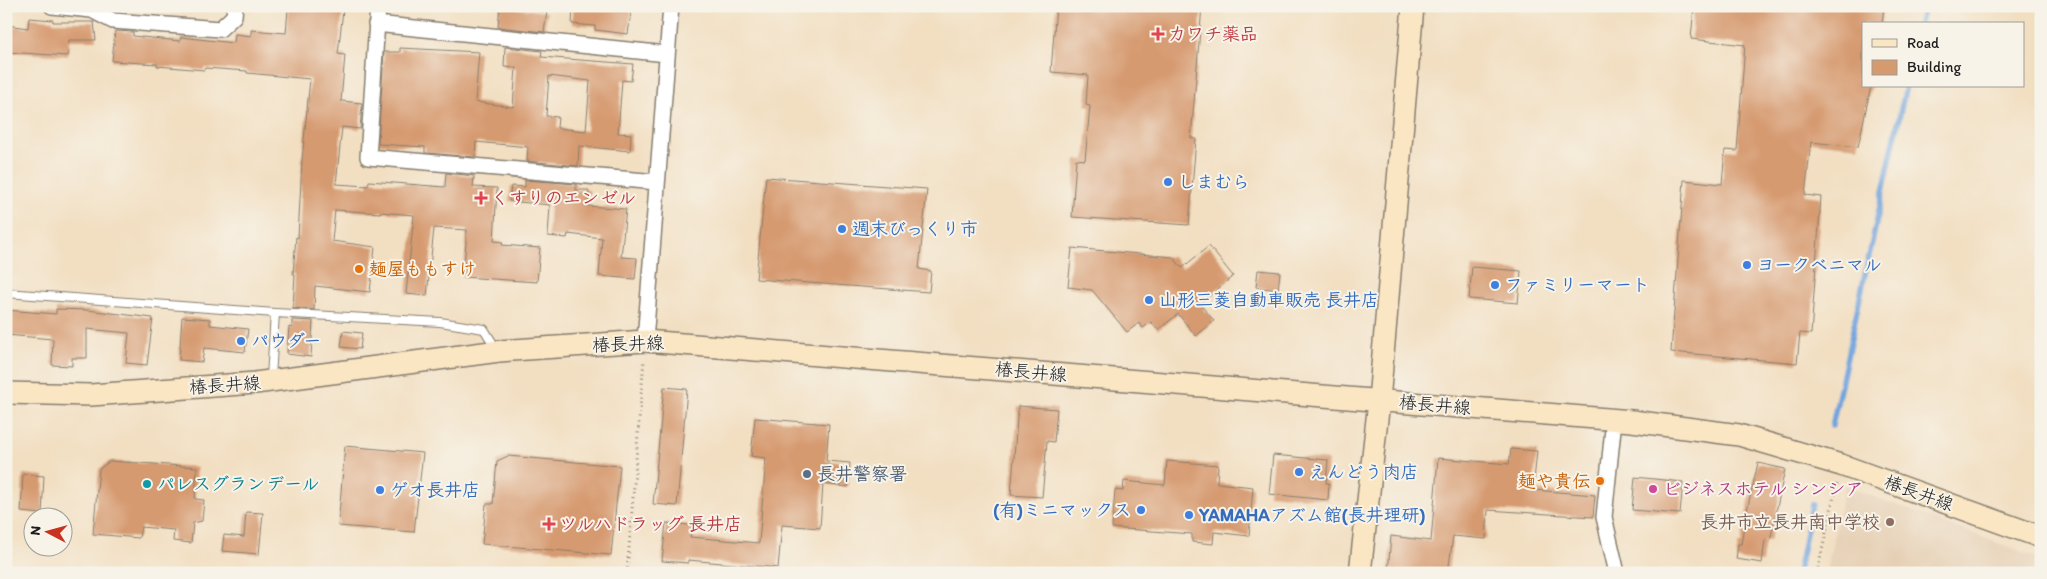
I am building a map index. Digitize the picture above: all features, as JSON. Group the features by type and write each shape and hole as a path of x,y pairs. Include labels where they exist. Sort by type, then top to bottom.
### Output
{"main road":[{"path":"1360,573 1379,401 1414,6"},
{"name":"椿長井線","path":"6,393 91,394 271,381 498,352 645,340 1614,420 1739,435 1841,465 2041,537"}],"street":[{"path":"52,6 92,10 113,21 220,29 234,16 235,6"},
{"path":"378,6 368,157 657,182"},
{"path":"645,340 671,6"},
{"path":"376,24 667,54"},
{"path":"1614,420 1604,517 1617,573"}],"lane":[{"path":"6,292 275,313 440,322 484,329 498,352"},
{"path":"271,381 275,313"}],"path":[{"path":"627,573 645,340"},
{"path":"1817,573 1841,465"}],"shaded area":[{"name":"長井市立長井南中学校","path":"1845,486 2041,559 2041,573 1826,573"}],"building":[{"path":"500,6 515,6 515,8 547,12 544,32 498,27"},
{"path":"573,6 632,6 628,34 595,30 595,26 572,24"},
{"path":"1056,6 1202,6 1191,138 1196,139 1189,225 1072,217 1076,159 1085,160 1090,106 1086,105 1088,75 1051,72"},
{"path":"1694,6 1884,6 1882,22 1862,22 1862,88 1871,88 1858,147 1811,142 1805,195 1821,197 1811,334 1800,333 1797,363 1671,352 1684,180 1722,184 1725,150 1737,151 1745,45 1691,39"},
{"path":"318,7 343,10 338,54 345,55 341,101 362,103 360,129 342,127 336,184 368,186 369,181 445,187 446,173 474,176 473,187 497,188 494,241 503,242 502,245 540,248 537,282 463,277 467,230 434,228 427,296 406,294 414,215 335,210 332,241 375,247 370,292 315,286 314,310 293,308 295,274 293,274 296,237 298,238 302,160 310,79 247,73 247,71 205,68 204,70 112,61 115,31 133,32 133,36 180,41 181,37 234,43 235,34 251,36 251,30 286,33 288,9 317,10"},
{"path":"29,18 53,20 53,22 94,22 96,40 69,40 68,56 6,52 6,25 28,28"},
{"path":"505,47 542,51 541,57 633,64 631,81 622,80 618,133 631,134 630,151 579,146 578,166 527,161 528,147 476,142 475,157 425,153 425,147 378,144 384,52 400,52 400,48 479,52 475,102 513,107 516,68 504,67","holes":["549,76 590,81 586,131 557,128 558,117 546,116"]},
{"name":"週末びっくり市","path":"766,177 927,189 919,269 931,271 929,292 756,279"},
{"path":"525,180 576,184 576,190 589,190 588,206 626,209 621,257 637,258 635,279 599,276 602,238 568,234 567,238 548,236 550,205 509,201 511,186 525,187"},
{"path":"1209,246 1233,276 1200,304 1214,321 1196,336 1178,314 1158,330 1151,322 1143,328 1139,323 1127,332 1092,290 1068,287 1072,248 1173,257 1182,268"},
{"name":"ファミリーマート","path":"1472,267 1521,271 1518,303 1469,299"},
{"path":"1258,270 1280,272 1278,290 1256,287"},
{"path":"56,309 87,310 153,318 147,365 126,363 129,333 87,329 87,358 72,358 72,366 52,365 53,339 6,335 6,310 56,314"},
{"path":"182,317 210,319 210,325 248,329 245,352 204,348 202,362 179,360"},
{"path":"292,320 313,321 311,357 287,354 289,327 292,328"},
{"path":"343,331 362,333 360,349 341,347"},
{"path":"664,387 687,389 677,506 653,504"},
{"path":"1018,406 1057,409 1054,442 1047,441 1042,497 1011,495"},
{"name":"長井警察署","path":"755,418 829,424 826,461 850,463 848,487 823,484 820,528 782,525 778,568 688,560 688,563 662,561 666,523 691,525 690,537 759,543 766,458 751,456"},
{"name":"ゲオ長井店","path":"345,446 423,453 414,532 338,526"},
{"path":"1511,449 1537,451 1533,490 1595,495 1593,517 1488,510 1486,539 1453,536 1448,573 1388,573 1391,536 1431,541 1438,458 1509,464"},
{"name":"えんどう肉店","path":"1273,455 1328,460 1326,483 1329,483 1328,500 1269,494"},
{"name":"ツルハドラッグ 長井店","path":"508,456 620,466 611,555 482,544 486,504 493,504 497,461"},
{"name":"パレスグランデール","path":"110,461 197,467 195,499 204,500 202,521 193,523 191,543 173,541 174,530 141,527 139,538 93,534 99,469"},
{"path":"1167,461 1218,465 1217,483 1253,487 1249,536 1214,532 1213,544 1192,542 1192,534 1112,528 1115,490 1123,491 1124,481 1165,485"},
{"path":"1758,463 1785,469 1770,541 1765,540 1762,563 1736,559 1738,544 1741,544"},
{"path":"23,474 44,476 42,506 22,506 21,512"},
{"path":"1635,477 1683,482 1680,514 1632,510"},
{"path":"246,512 263,513 259,554 222,551 224,535 244,537"}],"waterway":[{"path":"1920,22 1924,6"},
{"path":"1832,426 1906,88"},
{"path":"1798,573 1812,504"}],"place":[{"name":"カワチ薬品","path":"1158,34"},
{"name":"しまむら","path":"1168,182"},
{"name":"くすりのエンゼル","path":"481,198"},
{"name":"週末びっくり市","path":"842,229"},
{"name":"ヨークベニマル","path":"1747,265"},
{"name":"麺屋ももすけ","path":"359,269"},
{"name":"ファミリーマート","path":"1495,285"},
{"name":"山形三菱自動車販売 長井店","path":"1149,300"},
{"name":"パウダー","path":"241,341"},
{"name":"えんどう肉店","path":"1299,472"},
{"name":"長井警察署","path":"807,474"},
{"name":"麺や貴伝","path":"1600,481"},
{"name":"パレスグランデール","path":"147,484"},
{"name":"ビジネスホテル シンシア","path":"1653,489"},
{"name":"ゲオ長井店","path":"380,490"},
{"name":"(有)ミニマックス","path":"1141,510"},
{"name":"YAMAHAアズム館(長井理研)","path":"1189,515"},
{"name":"長井市立長井南中学校","path":"1890,522"},
{"name":"ツルハドラッグ 長井店","path":"549,524"}]}
